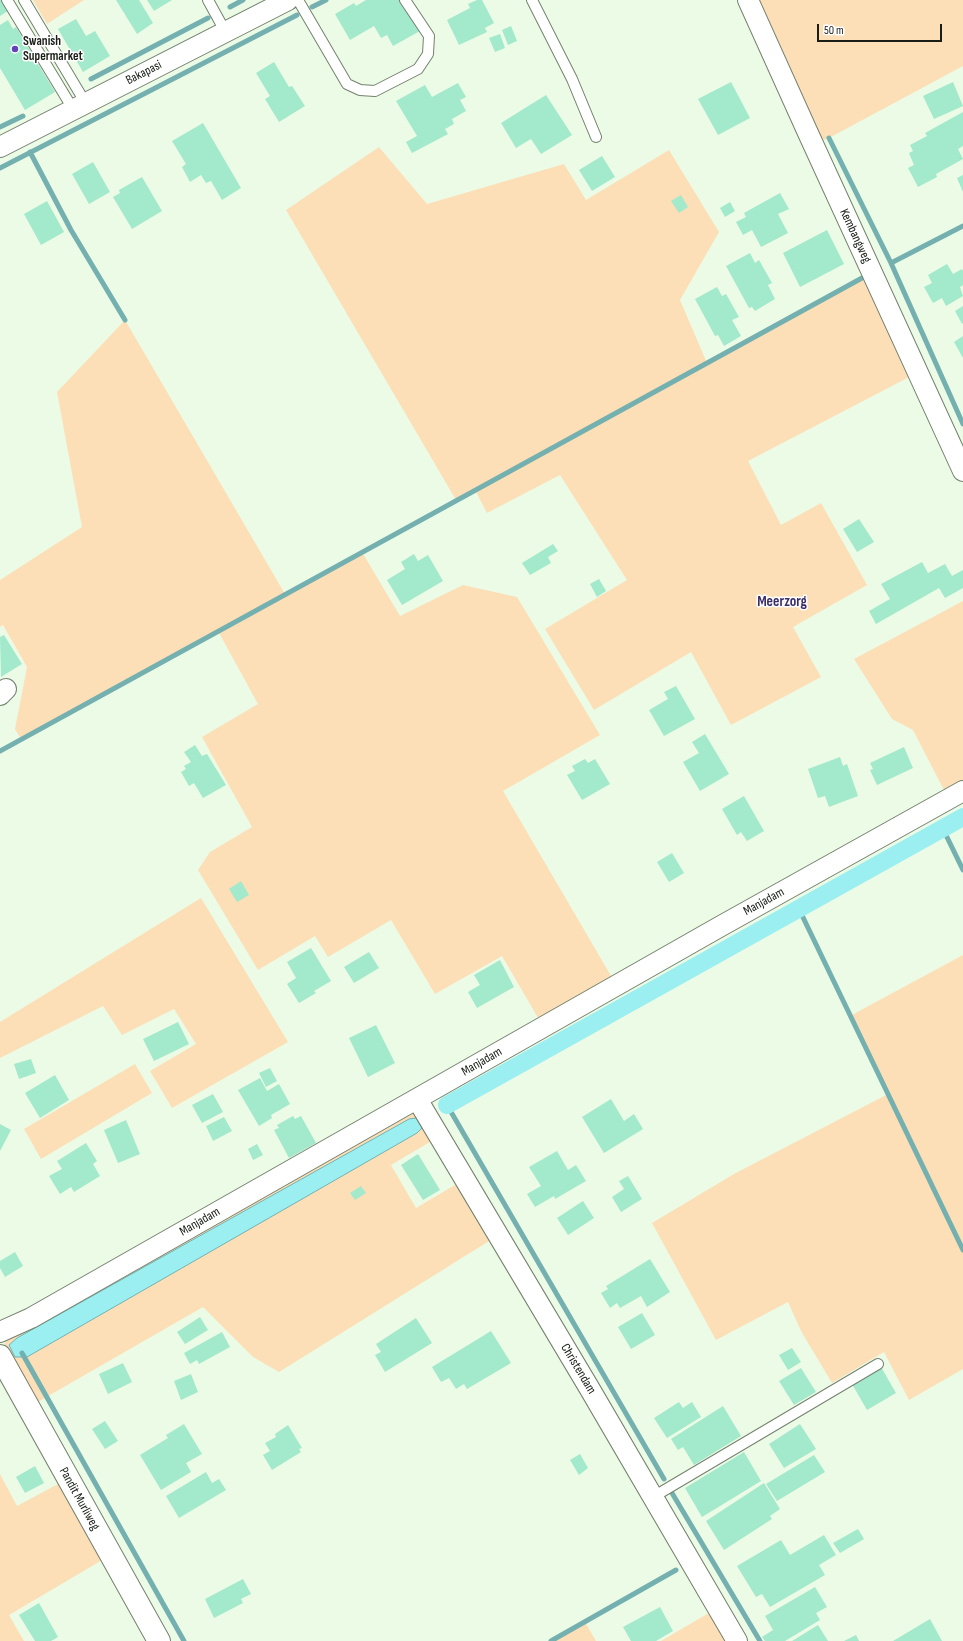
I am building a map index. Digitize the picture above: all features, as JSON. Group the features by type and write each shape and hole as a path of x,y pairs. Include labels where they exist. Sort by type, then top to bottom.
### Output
{"street":[{"name":"Bakapasi","path":"0,147 288,0"},
{"name":"Kembangweg","path":"748,0 963,471"},
{"name":"Manjadam","path":"0,1332 31,1318 963,791"},
{"name":"Christendam","path":"417,1099 737,1641"},
{"name":"Pandit Murliweg","path":"6,1374 159,1641"}],"lane":[{"path":"7,0 79,106"},
{"path":"24,0 79,106"},
{"path":"208,0 225,31"},
{"path":"298,0 347,84 360,90 375,92 418,69 428,54 429,36 405,0"},
{"path":"532,0 572,79 596,137"},
{"path":"653,1497 878,1364"}],"shaded area":[{"path":"33,0 84,0 47,24"},
{"path":"755,0 963,0 963,66 829,138 818,142"},
{"path":"379,147 427,204 564,164 586,200 669,150 719,232 680,300 707,363 867,275 913,375 748,461 781,525 821,503 867,585 793,627 821,677 731,725 691,652 594,710 545,629 627,580 560,475 487,513 475,490 456,500 286,210"},
{"path":"125,320 285,594 362,552 400,616 463,585 517,597 600,735 503,791 614,981 541,1023 502,956 435,994 391,920 328,957 315,936 258,970 198,870 210,852 252,827 202,737 258,704 218,631 21,739 15,729 27,667 3,625 0,627 0,580 82,527 57,392"},
{"path":"963,601 963,785 946,794 913,730 892,719 854,659"},
{"path":"201,898 288,1042 172,1108 150,1071 196,1044 174,1009 122,1035 103,1006 0,1058 0,1022"},
{"path":"963,955 963,1369 909,1400 884,1352 832,1383 801,1331 788,1302 716,1340 652,1223 734,1174 888,1094 850,1016"},
{"path":"135,1064 152,1093 41,1159 24,1129"},
{"path":"414,1111 435,1139 391,1165 416,1208 460,1182 494,1238 279,1372 253,1357 203,1307 36,1403 5,1349 4,1344 8,1338","holes":["416,1118 417,1133 27,1357 15,1357 9,1345 17,1338 409,1119"]},
{"path":"0,1474 17,1506 60,1483 104,1559 9,1615 24,1641 0,1641"},
{"path":"714,1610 731,1641 661,1641"},
{"path":"585,1622 596,1641 551,1641"}],"water":[{"path":"416,1118 422,1128 417,1133 27,1357 15,1357 9,1345 17,1338 409,1119"}],"building":[{"path":"0,0 5,0 2,2 8,11 0,16"},
{"path":"116,0 139,0 153,23 137,34"},
{"path":"147,0 172,0 154,11"},
{"path":"366,0 403,0 420,31 393,46 387,35 381,38 374,26 350,40 335,14 354,3 356,6"},
{"path":"477,0 482,0 494,23 485,28 487,32 459,45 447,20 470,8 468,4"},
{"path":"76,19 86,36 95,31 110,56 83,72 58,29"},
{"name":"Swanish Supermarket","path":"8,20 13,29 16,27 55,92 25,110 0,68 0,25"},
{"path":"511,26 517,41 508,45 502,30"},
{"path":"500,34 505,48 495,52 489,38"},
{"path":"274,62 289,87 292,86 305,106 279,122 265,99 270,96 256,73"},
{"path":"731,82 750,118 718,135 698,99"},
{"path":"953,82 963,106 934,119 923,96"},
{"path":"458,83 466,97 460,100 466,111 452,119 454,124 445,129 448,134 412,153 406,142 417,136 396,101 425,85 432,97"},
{"path":"546,95 572,135 541,154 531,139 516,148 501,123"},
{"path":"963,112 963,146 958,149 963,159 936,174 937,177 918,187 908,168 914,165 909,153 913,151 910,145 927,136 925,133"},
{"path":"203,123 241,188 222,200 211,181 206,183 201,175 190,182 182,167 186,164 172,141"},
{"path":"602,156 615,177 592,191 579,170"},
{"path":"93,162 110,192 89,204 72,174"},
{"path":"963,175 963,192 957,178"},
{"path":"142,177 162,211 132,229 113,197 120,193 119,190"},
{"path":"780,193 789,209 778,214 788,233 761,247 752,230 743,235 736,222 746,217 744,213"},
{"path":"681,195 688,207 679,213 671,201"},
{"path":"47,201 64,232 41,245 24,214"},
{"path":"730,202 735,211 725,217 720,208"},
{"path":"827,230 844,264 800,287 783,253"},
{"path":"750,253 755,263 759,260 772,283 768,285 775,299 755,311 752,307 749,308 726,266"},
{"path":"947,264 953,274 962,269 963,271 963,285 960,287 963,296 946,306 942,298 933,303 924,287 932,283 928,275"},
{"path":"717,287 722,296 726,294 739,317 732,320 741,336 724,346 718,335 715,336 695,299"},
{"path":"963,306 963,323 962,324 955,311"},
{"path":"963,336 963,358 954,342"},
{"path":"859,519 874,542 857,552 843,529"},
{"path":"553,544 558,551 548,557 551,563 530,575 522,563"},
{"path":"414,554 418,561 428,555 443,581 402,605 387,580 405,569 401,562"},
{"path":"922,562 928,573 945,564 952,576 963,570 963,588 945,598 939,588 876,624 869,611 890,599 881,584"},
{"path":"599,579 606,591 597,597 590,584"},
{"path":"4,635 22,664 1,677 0,637"},
{"path":"676,686 695,719 664,736 649,710 668,699 664,692"},
{"path":"705,734 729,774 700,791 683,762 699,753 692,742"},
{"path":"195,745 202,756 207,754 226,785 203,798 194,783 189,786 181,772 186,769 184,766 191,762 184,752"},
{"path":"904,747 913,768 877,785 870,770 873,769 870,763"},
{"path":"840,757 843,766 847,764 858,796 829,807 825,796 818,798 808,769"},
{"path":"585,759 588,763 595,759 610,784 582,800 567,775 575,771 572,766"},
{"path":"744,796 764,831 747,841 741,832 737,835 722,809"},
{"path":"672,853 684,873 669,882 657,862"},
{"path":"241,881 249,895 237,902 229,889"},
{"path":"311,948 331,981 314,991 316,993 299,1003 287,984 296,978 287,962"},
{"path":"369,952 379,968 354,983 344,967"},
{"path":"500,960 514,987 477,1008 468,992 480,985 474,975"},
{"path":"178,1022 189,1044 154,1061 143,1039"},
{"path":"376,1025 395,1063 368,1077 349,1038"},
{"path":"31,1059 36,1073 19,1079 14,1064"},
{"path":"270,1068 277,1081 266,1087 259,1073"},
{"path":"55,1075 69,1100 40,1118 25,1093"},
{"path":"260,1078 267,1091 279,1084 290,1104 271,1115 272,1118 259,1126 238,1090"},
{"path":"213,1094 223,1112 202,1123 192,1105"},
{"path":"611,1099 624,1121 634,1114 643,1129 604,1153 582,1117"},
{"path":"293,1116 295,1119 301,1116 316,1143 289,1158 274,1130 279,1128 277,1125"},
{"path":"224,1117 232,1131 213,1141 206,1126"},
{"path":"126,1120 140,1154 118,1163 104,1130"},
{"path":"0,1124 11,1130 0,1151"},
{"path":"86,1143 97,1161 93,1164 100,1176 74,1192 71,1187 60,1194 49,1176 62,1169 57,1161"},
{"path":"257,1144 263,1155 253,1160 248,1149"},
{"path":"557,1151 568,1170 576,1165 586,1181 555,1199 554,1196 535,1207 527,1194 541,1186 529,1167"},
{"path":"418,1154 440,1190 423,1200 401,1165"},
{"path":"628,1176 642,1199 621,1212 612,1197 624,1189 619,1181"},
{"path":"361,1186 366,1193 355,1200 350,1193"},
{"path":"583,1201 594,1218 568,1235 557,1218"},
{"path":"15,1252 23,1266 5,1277 0,1268 0,1261"},
{"path":"650,1259 670,1292 647,1307 641,1296 620,1308 617,1303 610,1308 601,1293 608,1289 606,1286"},
{"path":"642,1313 655,1335 631,1349 618,1327"},
{"path":"200,1317 208,1330 185,1344 177,1332"},
{"path":"416,1318 432,1343 385,1372 375,1355 381,1352 376,1344"},
{"path":"491,1331 511,1363 467,1389 464,1384 456,1389 449,1378 441,1382 432,1367"},
{"path":"222,1332 230,1347 199,1364 197,1360 190,1364 184,1353"},
{"path":"792,1348 801,1362 788,1370 779,1355"},
{"path":"123,1363 132,1382 108,1394 99,1374"},
{"path":"881,1367 896,1393 867,1410 852,1384"},
{"path":"801,1368 816,1392 794,1405 779,1381"},
{"path":"191,1374 198,1392 181,1400 174,1381"},
{"path":"679,1402 683,1408 692,1402 701,1417 667,1438 654,1418"},
{"path":"723,1406 741,1436 694,1465 683,1447 678,1450 671,1439"},
{"path":"105,1421 118,1441 105,1449 92,1429"},
{"path":"184,1424 202,1454 186,1463 191,1472 161,1490 140,1455 168,1438 166,1435"},
{"path":"800,1424 816,1449 784,1468 769,1444"},
{"path":"288,1425 302,1448 299,1449 301,1452 272,1470 263,1455 270,1451 265,1443 276,1437 275,1434"},
{"path":"744,1452 761,1481 702,1517 685,1488"},
{"path":"580,1454 588,1468 579,1475 570,1460"},
{"path":"814,1455 825,1472 777,1501 766,1484"},
{"path":"35,1466 44,1483 25,1493 16,1477"},
{"path":"206,1472 212,1483 219,1479 226,1490 179,1518 166,1496"},
{"path":"764,1483 780,1509 770,1516 772,1519 724,1550 706,1521"},
{"path":"858,1529 864,1539 840,1553 833,1543"},
{"path":"824,1535 836,1555 819,1565 825,1575 770,1607 762,1594 756,1597 737,1566 781,1540 790,1555"},
{"path":"243,1579 251,1594 241,1599 243,1603 214,1618 205,1599"},
{"path":"815,1587 827,1607 816,1613 820,1620 785,1641 765,1641 762,1637 773,1630 765,1616"},
{"path":"39,1603 58,1637 51,1641 35,1641 19,1615"},
{"path":"660,1607 673,1631 656,1641 631,1641 623,1627"},
{"path":"930,1619 942,1641 893,1641"},
{"path":"818,1625 828,1641 792,1641"},
{"path":"856,1635 859,1641 844,1641"}],"waterway":[{"path":"230,7 243,0"},
{"path":"312,7 326,0"},
{"path":"0,168 297,15"},
{"path":"91,79 208,18"},
{"path":"0,127 23,116"},
{"path":"829,138 891,263 963,424"},
{"path":"30,152 71,230 125,320"},
{"path":"891,263 963,226"},
{"path":"0,751 862,278"},
{"path":"447,1105 963,817"},
{"path":"943,829 963,870"},
{"path":"799,909 963,1250"},
{"path":"447,1105 664,1479"},
{"path":"22,1353 184,1641"},
{"path":"672,1493 760,1641"},
{"path":"551,1641 676,1570"}],"place":[{"name":"Swanish Supermarket","path":"15,49"}],"district":[{"name":"Meerzorg","path":"782,602"}]}
